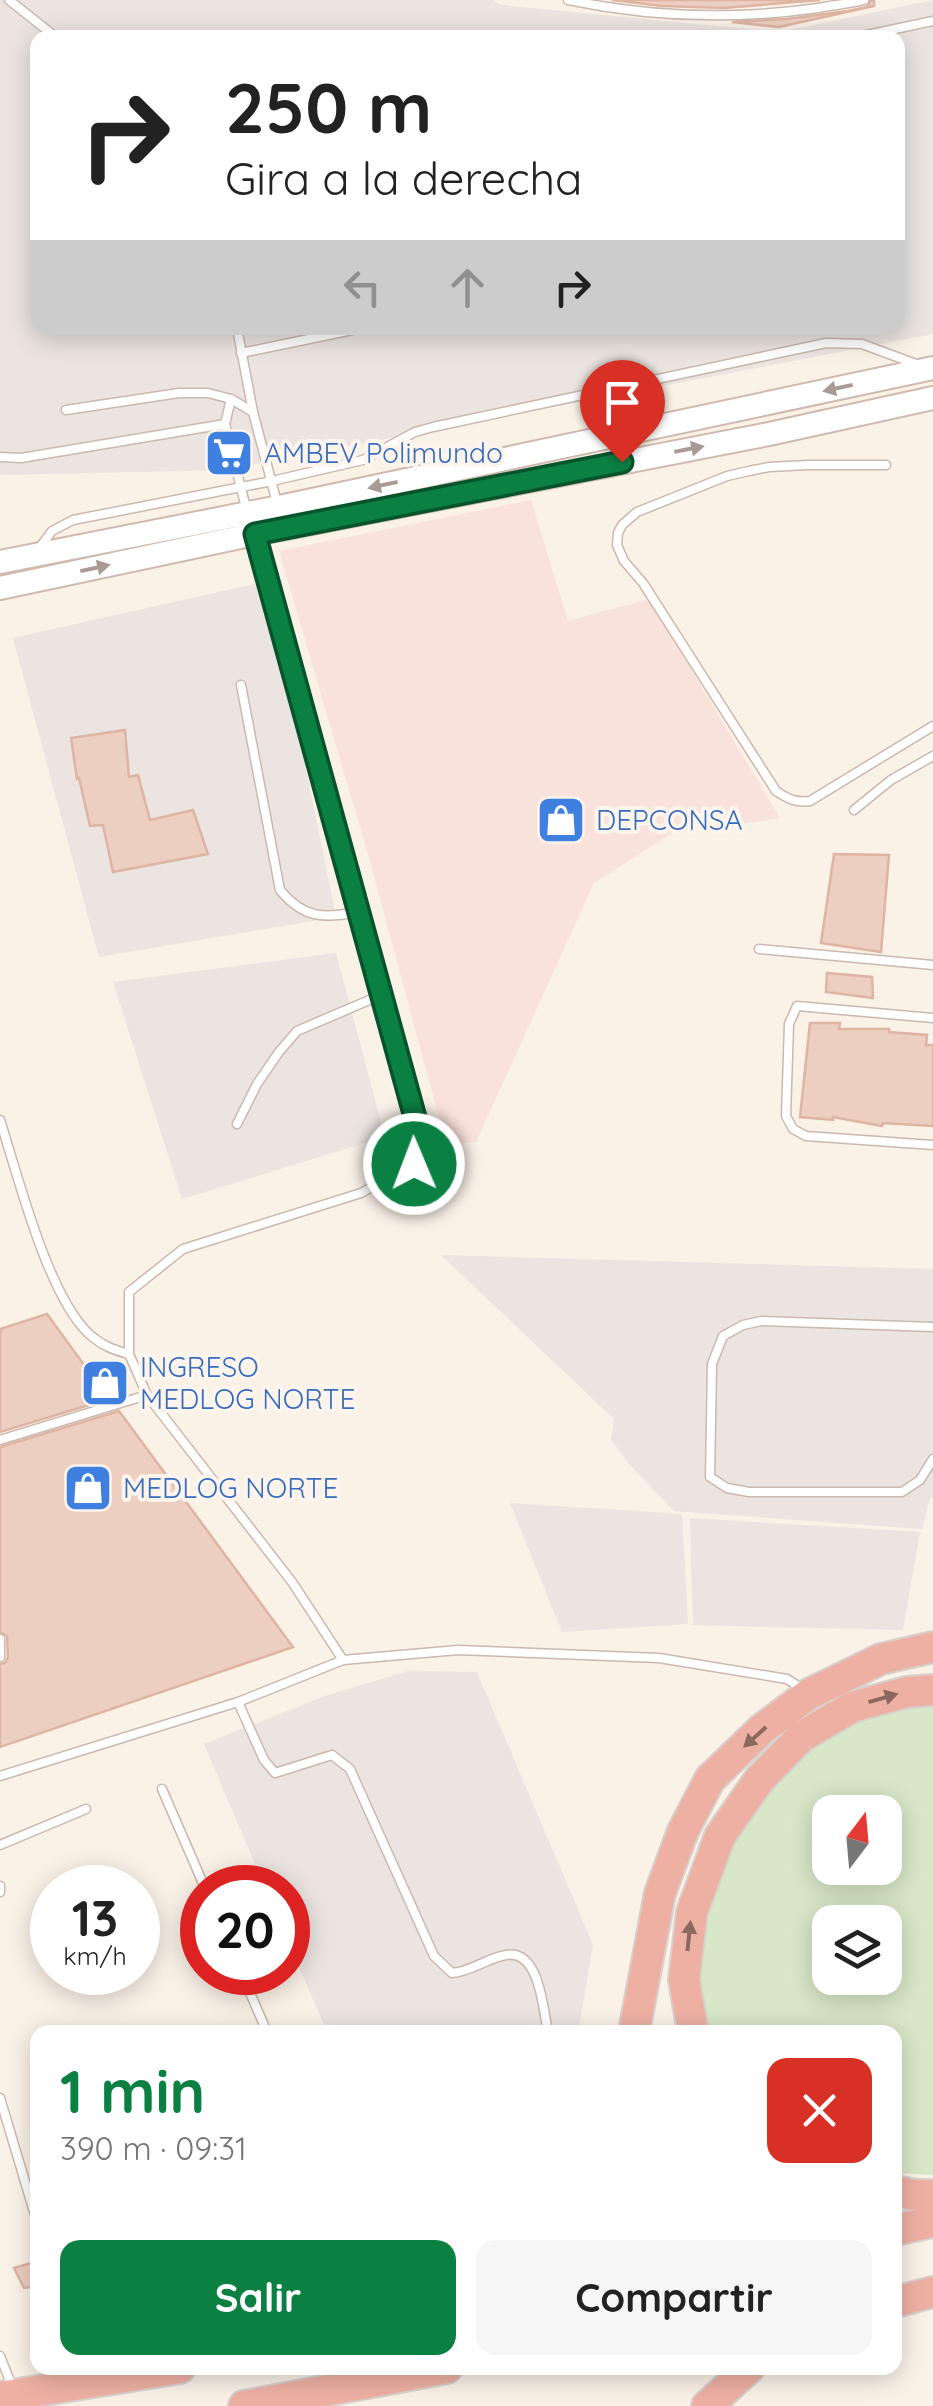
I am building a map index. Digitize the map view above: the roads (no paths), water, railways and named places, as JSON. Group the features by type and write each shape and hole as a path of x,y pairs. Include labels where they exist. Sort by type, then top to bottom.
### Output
{"highway":[{"path":"635,2025 660,1893 683,1831 710,1779 762,1729 809,1694 881,1660 933,1647"},
{"path":"692,2025 684,1980 692,1912 720,1836 759,1780 801,1737 852,1707 907,1692 933,1690"},
{"path":"902,2193 933,2195"},
{"path":"902,2229 933,2222"},
{"path":"902,2281 933,2275"},
{"path":"902,2300 933,2292"},
{"path":"8,2396 112,2375"},
{"path":"244,2406 410,2375"},
{"path":"707,2406 741,2375"}],"street":[{"path":"0,588 251,523 278,508 931,368"},
{"path":"0,562 769,434 933,398"},
{"path":"763,404 769,434"}],"lane":[{"path":"8,0 47,30"},
{"path":"568,0 620,10 746,16 864,0"},
{"path":"891,30 933,21"},
{"path":"238,335 278,508"},
{"path":"242,353 328,335"},
{"path":"34,555 52,531 72,520 363,460 414,432 433,427 826,343 862,344 931,368"},
{"path":"66,410 179,393 208,393 232,399 254,412"},
{"path":"232,399 225,424 241,487 419,1132 414,1164 362,1193 183,1249 128,1292 129,1354 146,1395 292,1582 344,1660"},
{"path":"0,457 21,458 225,424"},
{"path":"886,465 769,467 727,476 637,512 622,525 617,545 776,791 788,799 810,801 933,726"},
{"path":"241,685 280,890 293,906 313,915 336,917 358,912"},
{"path":"854,810 891,780 933,756"},
{"path":"759,949 933,965"},
{"path":"237,1124 257,1084 296,1031 381,995"},
{"path":"933,1018 797,1006 789,1024 786,1116 792,1128 806,1136 933,1145"},
{"path":"0,1120 31,1218 74,1317 108,1349 129,1354"},
{"path":"933,1327 761,1321 743,1324 723,1336 712,1364 710,1478 727,1488 749,1492 902,1492 920,1480 933,1458"},
{"path":"0,1440 146,1395"},
{"path":"0,1638 0,1658"},
{"path":"0,1776 238,1702 344,1660 458,1650 660,1658 788,1679 809,1694"},
{"path":"238,1702 264,1760 276,1773 332,1755 350,1769 434,1956 452,1972 462,1972 507,1954 519,1956 530,1964 538,1978 547,2025"},
{"path":"162,1789 195,1865"},
{"path":"0,1845 86,1808"},
{"path":"252,1995 265,2025"},
{"path":"0,2098 30,2197"},
{"path":"0,2356 8,2396"}],"place":[{"name":"AMBEV Polimundo","path":"229,453"},
{"name":"DEPCONSA","path":"561,820"},
{"name":"INGRESO MEDLOG NORTE","path":"105,1383"},
{"name":"MEDLOG NORTE","path":"88,1488"}]}
